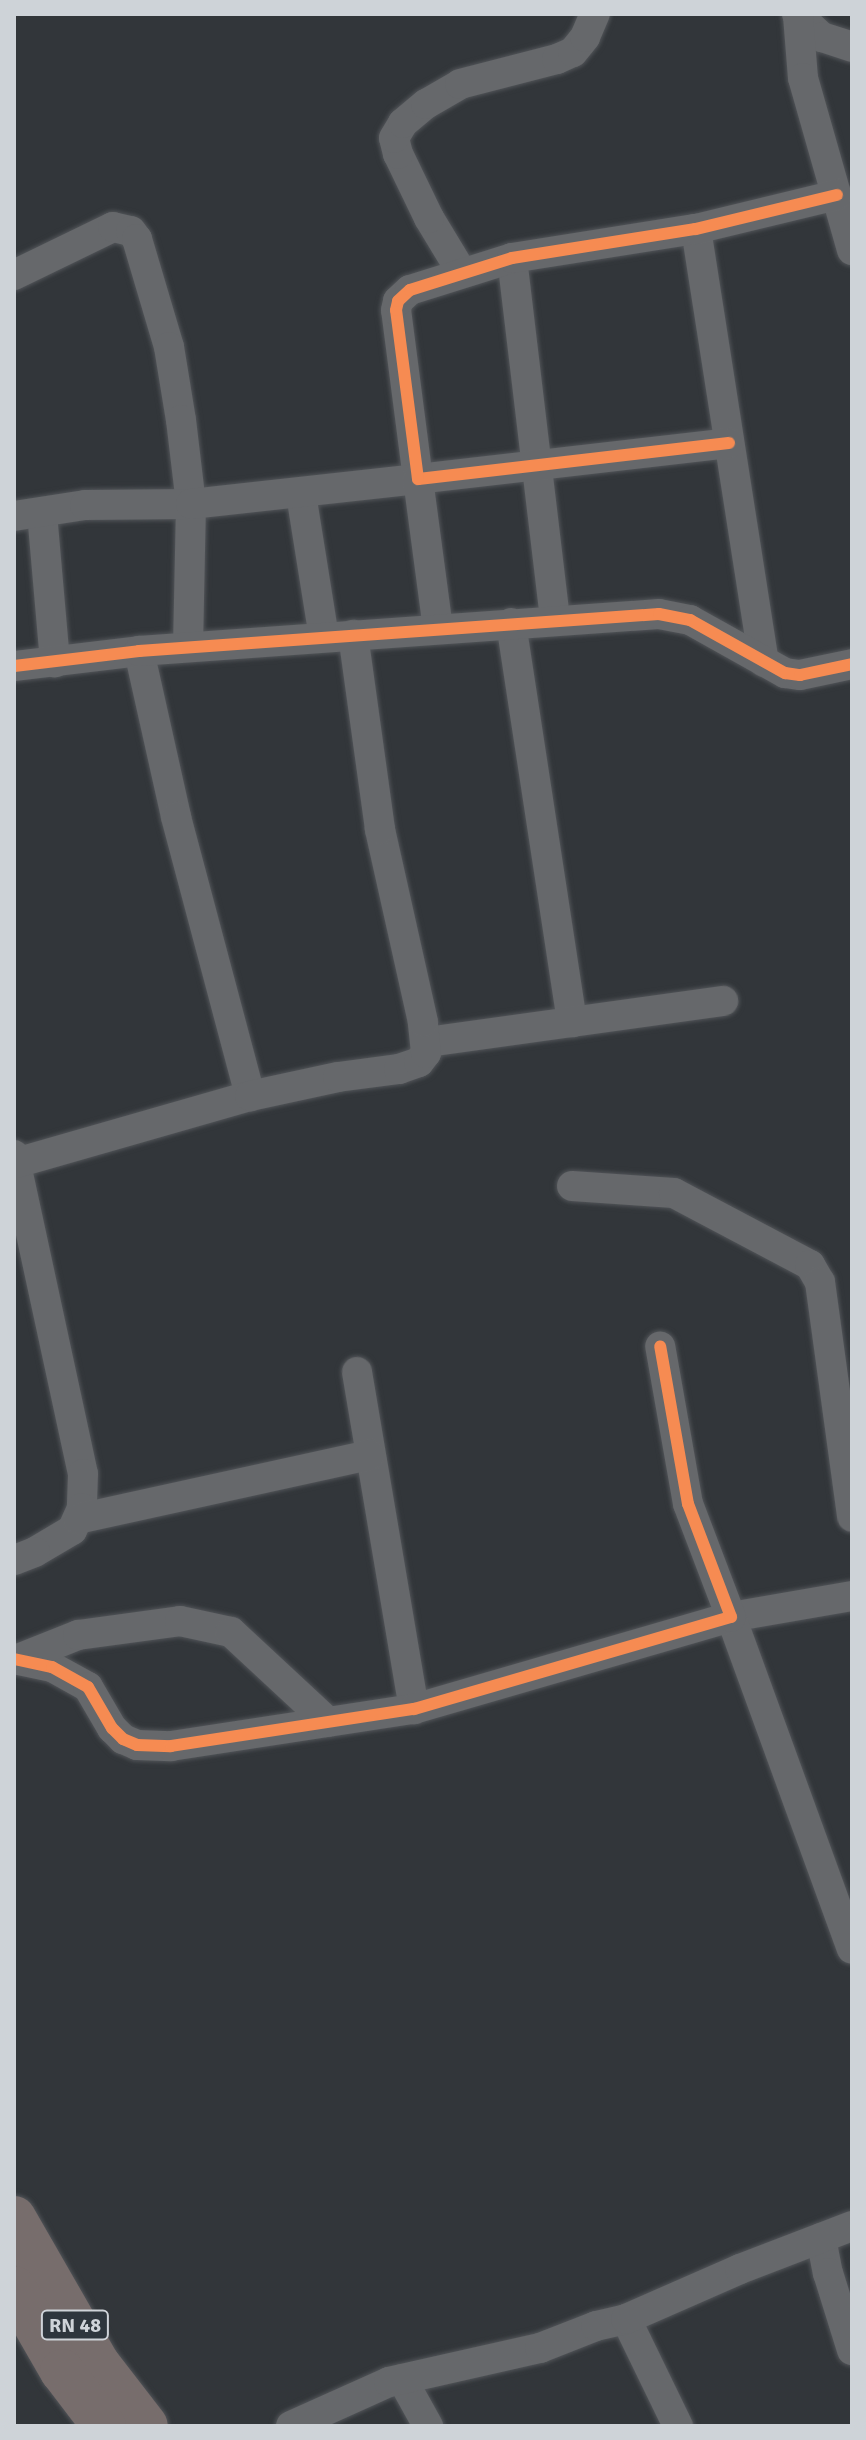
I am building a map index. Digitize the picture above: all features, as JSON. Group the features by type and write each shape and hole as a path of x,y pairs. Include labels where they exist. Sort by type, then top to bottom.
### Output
{"highway":[{"name":"RN 48","path":"14,2218 98,2364 146,2426"},
{"name":"RN 48","path":"16,2295 62,2371 104,2426"}],"street":[{"path":"461,271 429,218 398,154 394,138 403,123 426,104 460,84 573,52 585,37 595,14"},
{"path":"798,15 822,37 852,47"},
{"path":"798,15 803,78 852,250"},
{"path":"438,629 396,310 398,301 410,290 461,271 512,258 696,229 837,195"},
{"path":"14,275 113,227 131,231 137,239 169,347 191,504 188,647"},
{"path":"696,229 764,662"},
{"path":"512,258 534,465 555,619"},
{"path":"55,662 28,514 85,505 191,504 301,494 729,443"},
{"path":"14,1560 72,1530 82,1508 83,1474 17,1196 15,1159 250,1096 338,1077 399,1069 419,1062 426,1053 427,1042 338,636 301,494"},
{"path":"14,666 139,651 624,614 677,616 764,662 800,675 852,664"},
{"path":"511,623 572,1022"},
{"path":"139,651 176,817 250,1096"},
{"path":"427,1042 723,1001"},
{"path":"572,1186 674,1193 810,1265 820,1282 852,1517"},
{"path":"660,1346 688,1504 852,1949"},
{"path":"357,1372 414,1709"},
{"path":"78,1519 370,1455"},
{"path":"16,1659 70,1675 88,1687 112,1728 137,1745 171,1746 414,1709 731,1617 852,1596"},
{"path":"16,1659 78,1635 180,1621 231,1632 328,1722"},
{"path":"291,2426 354,2395 402,2379 540,2348 596,2326 626,2319 852,2226"},
{"path":"821,2238 828,2273 852,2350"},
{"path":"626,2319 678,2426"},
{"path":"402,2379 428,2426"}],"cycle path":[{"path":"729,443 418,479 396,310 398,301 410,290 512,258 696,229 837,195"},
{"path":"14,666 139,651 659,614 690,620 785,673 800,675 852,664"},
{"path":"14,1659 52,1667 88,1687 112,1728 123,1739 137,1745 171,1746 414,1709 731,1617 688,1504 660,1346"}]}
